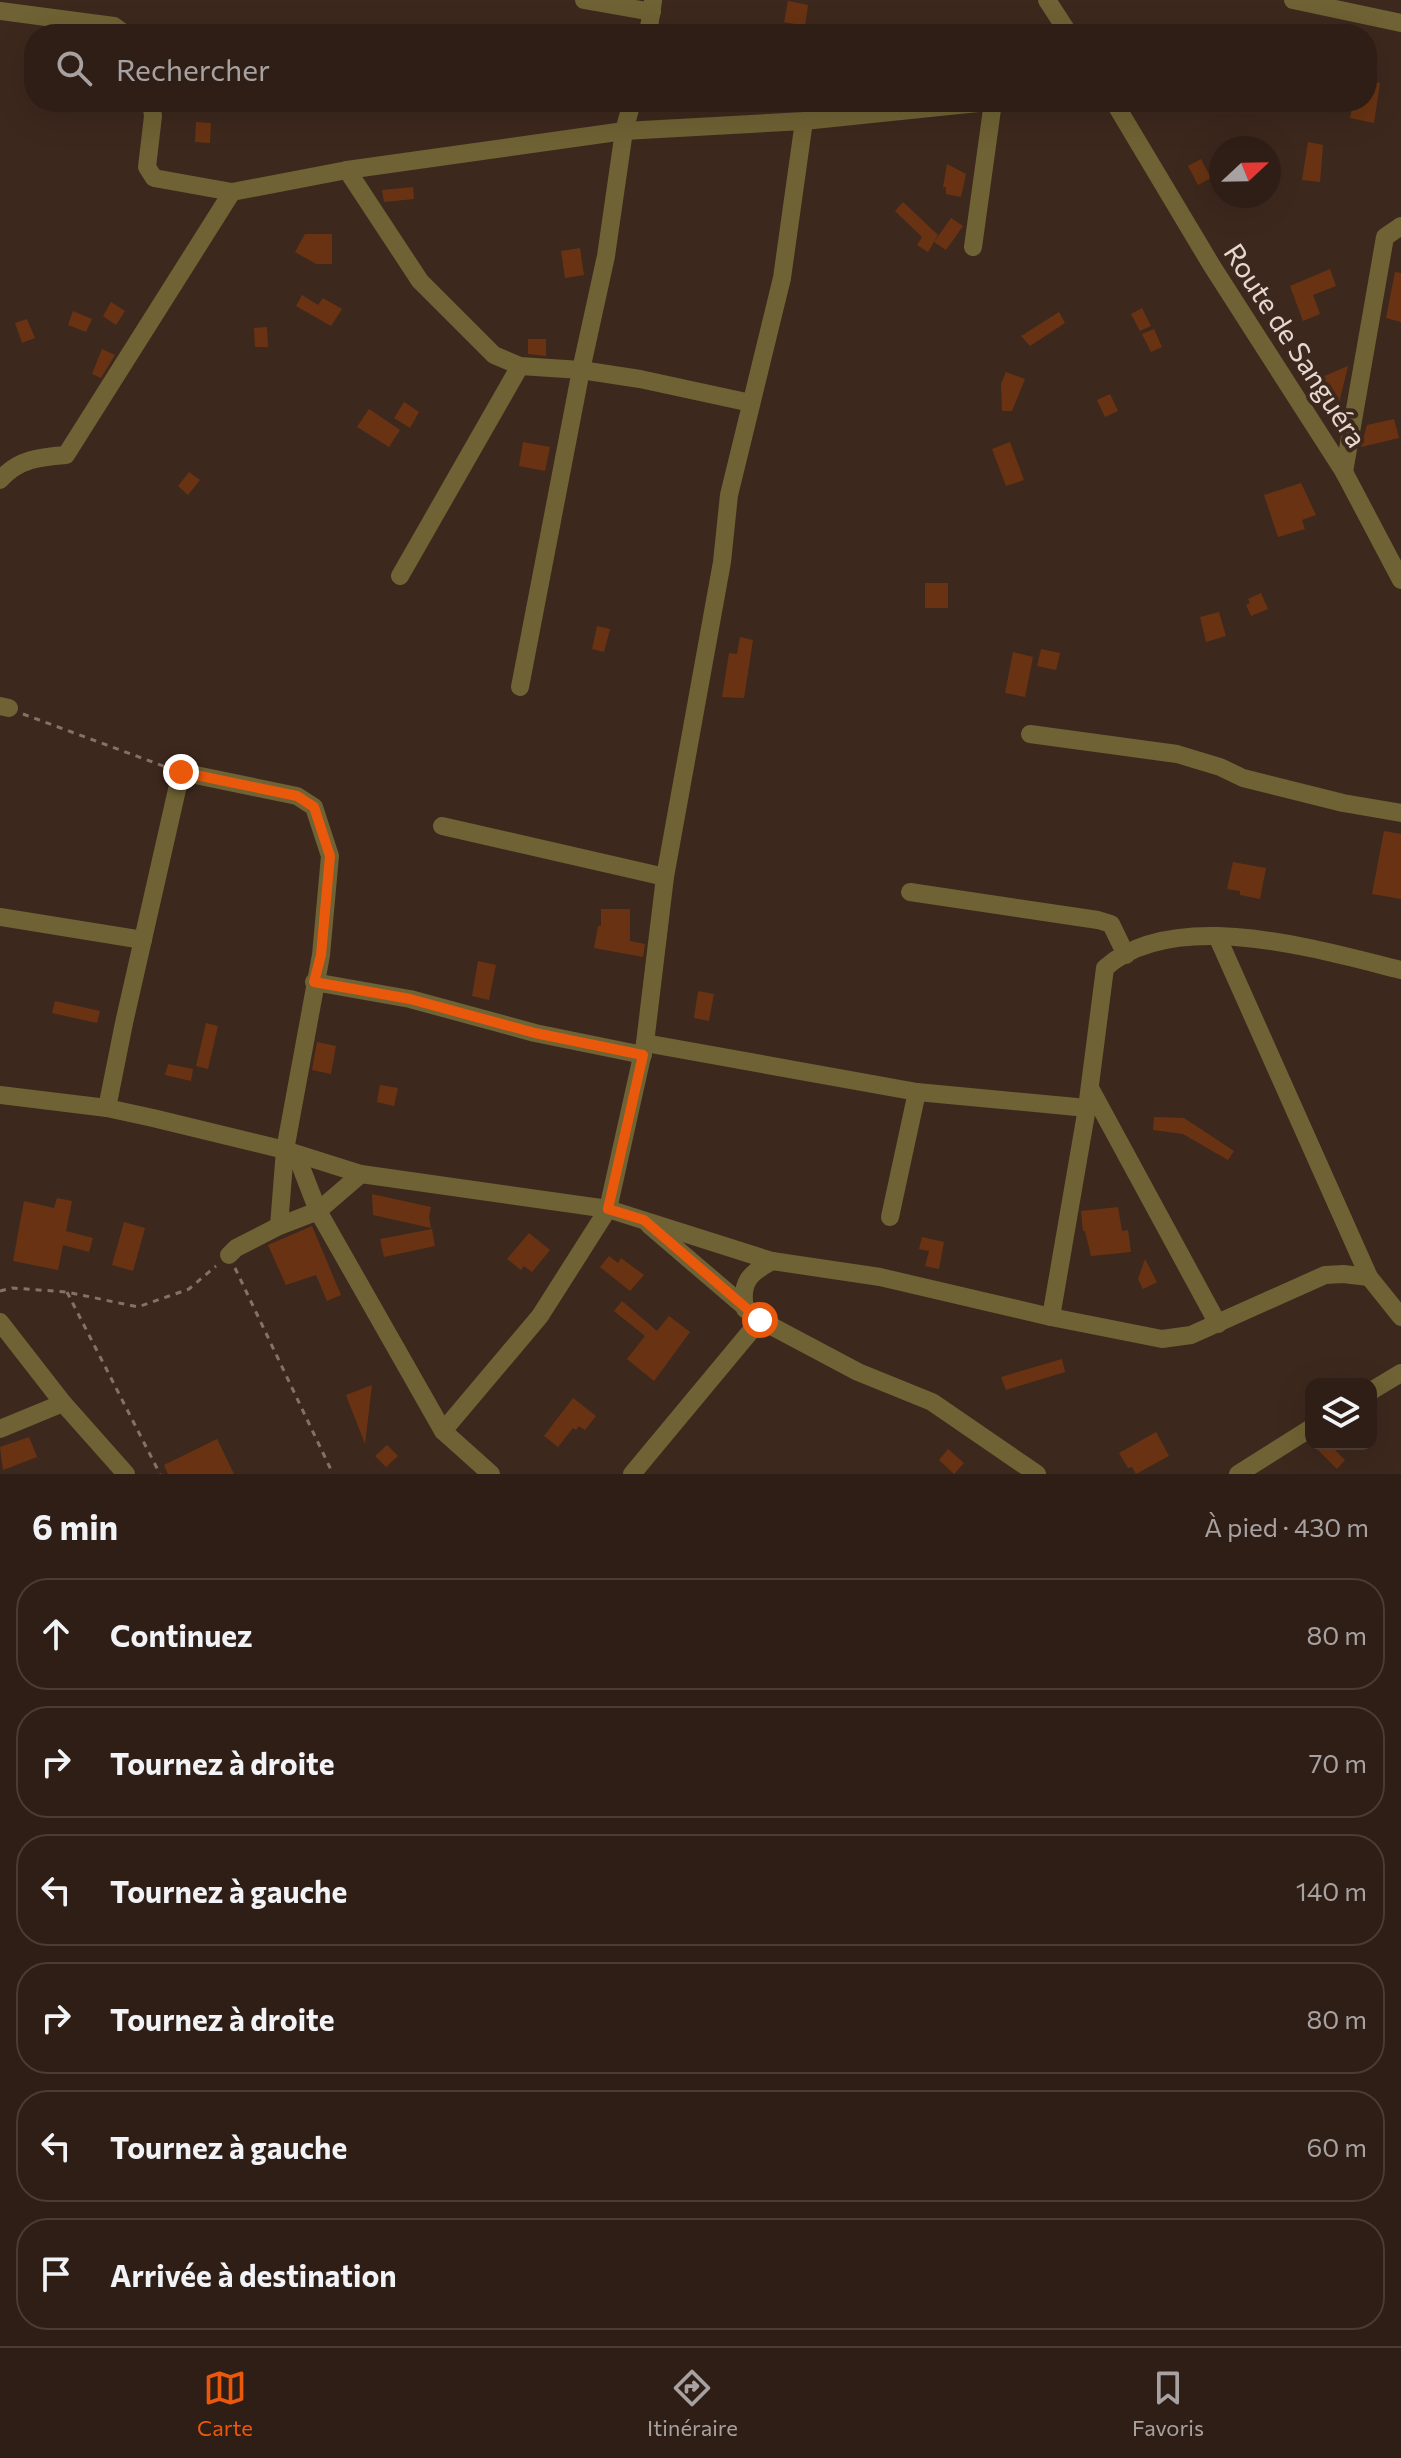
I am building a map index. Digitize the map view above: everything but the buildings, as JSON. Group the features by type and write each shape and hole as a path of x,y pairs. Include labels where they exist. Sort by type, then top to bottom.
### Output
{"street":[{"path":"584,0 653,6"},
{"path":"1047,0 1063,24"},
{"path":"1293,0 1401,23"},
{"path":"0,11 99,24"},
{"path":"152,112 149,173 154,178 232,192 347,170 624,131 804,121 893,112"},
{"path":"520,687 606,256 629,112"},
{"path":"973,247 990,112"},
{"name":"Route de Sanguéra","path":"1120,112 1212,266 1344,472 1398,569"},
{"path":"443,1431 540,1316 608,1209 644,1049 665,877 722,562 729,495 782,278 804,121"},
{"path":"347,170 420,281 494,355 520,366 581,370 640,379 751,403"},
{"path":"0,480 9,469 34,457 66,455 232,192"},
{"path":"1344,472 1385,237 1401,226"},
{"path":"400,576 520,366"},
{"path":"1030,734 1177,754 1257,781 1343,803 1401,813"},
{"path":"107,1108 181,772 297,796 314,807 330,856 321,955 314,982 279,1226"},
{"path":"442,826 665,877"},
{"path":"910,892 1098,920 1111,924 1126,955"},
{"path":"0,917 143,940"},
{"path":"1217,936 1369,1277 1401,1317"},
{"path":"1051,1317 1087,1108 1105,968 1115,960 1164,938 1217,936 1303,946 1401,970"},
{"path":"314,982 410,999 535,1033 917,1092 1087,1108"},
{"path":"1090,1088 1218,1324"},
{"path":"890,1217 917,1092"},
{"path":"0,1095 107,1108 290,1152 361,1174 608,1209 772,1261 880,1277 1162,1339 1191,1335 1325,1275 1369,1277"},
{"path":"290,1152 318,1211 443,1431 491,1474"},
{"path":"229,1255 236,1248 279,1226 318,1211 361,1174"},
{"path":"644,1220 752,1314 858,1372 932,1402 1037,1474"},
{"path":"752,1314 742,1295 751,1273 772,1261"},
{"path":"632,1474 752,1314"},
{"path":"0,1322 63,1403 126,1474"},
{"path":"1377,1387 1401,1373"},
{"path":"0,1429 63,1403"},
{"path":"1238,1474 1305,1432"}],"path":[{"path":"4,707 181,772"},
{"path":"0,1291 12,1288 67,1292 138,1307 189,1289 229,1255 333,1474"},
{"path":"67,1292 160,1474"}],"route":[{"path":"181,772 297,796 314,807 330,856 321,955 314,982 410,999 535,1033 643,1055 608,1209 644,1220 760,1320"}]}
